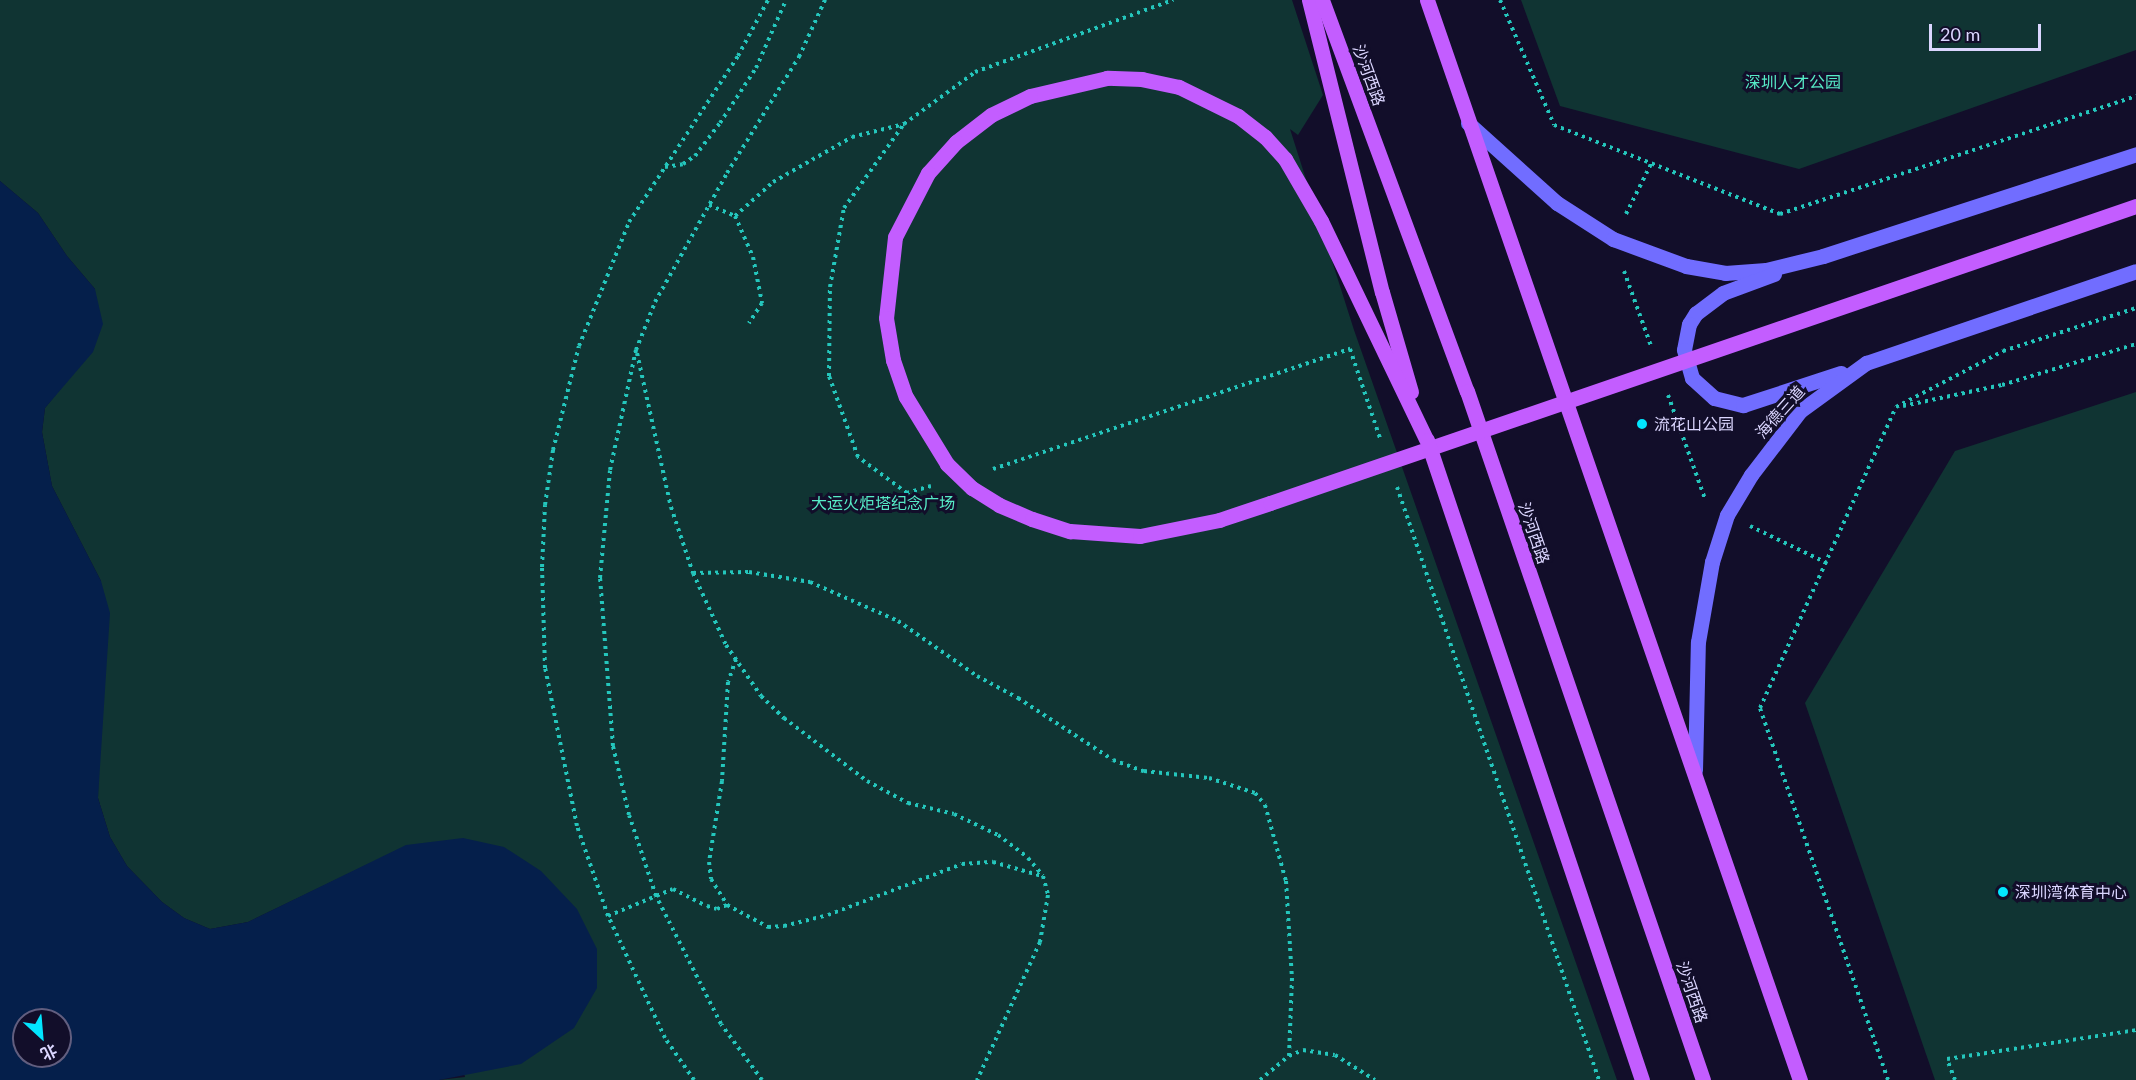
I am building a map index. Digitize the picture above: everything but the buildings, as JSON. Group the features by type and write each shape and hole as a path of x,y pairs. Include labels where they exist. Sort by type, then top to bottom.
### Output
{"main road":[{"path":"1309,0 1382,292 1426,439 1642,1080"},
{"name":"沙河西路","path":"1322,0 1467,391 1704,1080"},
{"path":"1427,0 1800,1080"},
{"path":"1426,439 1317,213 1285,159 1265,137 1209,99 1179,87 1142,79 1107,78 1030,96 991,115 965,135 928,173 895,237 887,278 886,318 906,397 947,464 972,488 999,505 1070,531 1107,536 1167,532 1281,500 2136,206"},
{"path":"1468,123 1557,203 1613,239 1686,266 1725,273 1766,270 1823,256"},
{"path":"1866,363 1743,405 1714,399 1689,371 1685,337 1696,313 1708,301 1823,256 2136,154"},
{"name":"海德三道","path":"1695,779 1698,642 1712,562 1727,515 1751,475 1800,411 1866,363 2136,271"}],"path":[{"path":"694,1080 665,1038 608,916 577,826 545,668 542,567 545,505 553,450 579,346 629,222 738,56 768,0"},
{"path":"664,167 683,164 695,156 720,123 756,68 786,0"},
{"path":"762,1080 721,1024 656,896 629,814 613,746 600,578 610,470 636,350 655,302 709,205 794,66 825,0"},
{"path":"939,484 907,493 858,457 829,376 830,287 844,208 904,124 975,72 1173,0"},
{"path":"1500,0 1554,125 1780,214 2136,96"},
{"path":"735,216 772,182 852,137 904,124"},
{"path":"1613,239 1651,164"},
{"path":"709,205 735,216 753,257 762,303 749,323"},
{"path":"1888,1080 1760,708 1896,407 2003,351 2136,308"},
{"path":"1896,407 2002,386 2136,344"},
{"path":"982,472 1350,349 1384,450"},
{"path":"636,350 671,507 693,573 736,659 761,696 784,718 867,781 908,803 954,814 998,835 1028,858 1042,876 1048,896 1040,942 977,1080"},
{"path":"1396,484 1599,1080"},
{"path":"1727,515 1827,563"},
{"path":"693,573 749,572 810,582 898,621 977,676 1018,698 1113,760 1144,771 1209,778 1254,793 1265,805 1286,881 1292,978 1289,1056"},
{"path":"736,659 728,682 722,782 709,862 711,879 727,905 768,927 784,926 828,915 962,864 993,862 1042,876"},
{"path":"608,916 673,889 717,909 727,905"},
{"path":"1955,1080 1947,1059 2136,1030"},
{"path":"1260,1080 1289,1056 1304,1050 1335,1055 1375,1080"}],"green space":[{"name":"大运火炬塔纪念广场","path":"0,0 1292,0 1323,95 1298,135 1290,129 1354,330 1617,1080 439,1080 465,1077 406,846 248,922 210,929 184,918 162,902 127,866 110,837 98,798 101,581 52,486 42,432 45,408 62,387 95,289 67,256 38,213 0,181"},
{"name":"深圳人才公园","path":"1521,0 2136,0 2136,50 1799,169 1560,106"},
{"name":"深圳湾体育中心","path":"2136,392 2136,1080 1935,1080 1805,703 1955,451"}],"water":[{"path":"0,181 38,213 67,256 95,289 103,324 93,352 45,408 42,432 52,486 101,581 110,613 98,798 110,837 127,866 162,902 184,918 210,929 248,922 406,845 463,838 504,847 541,871 577,909 597,949 597,988 574,1028 521,1064 439,1080 0,1080"}],"place":[{"name":"流花山公园","path":"1642,424"},
{"name":"深圳湾体育中心","path":"2003,892"}]}
